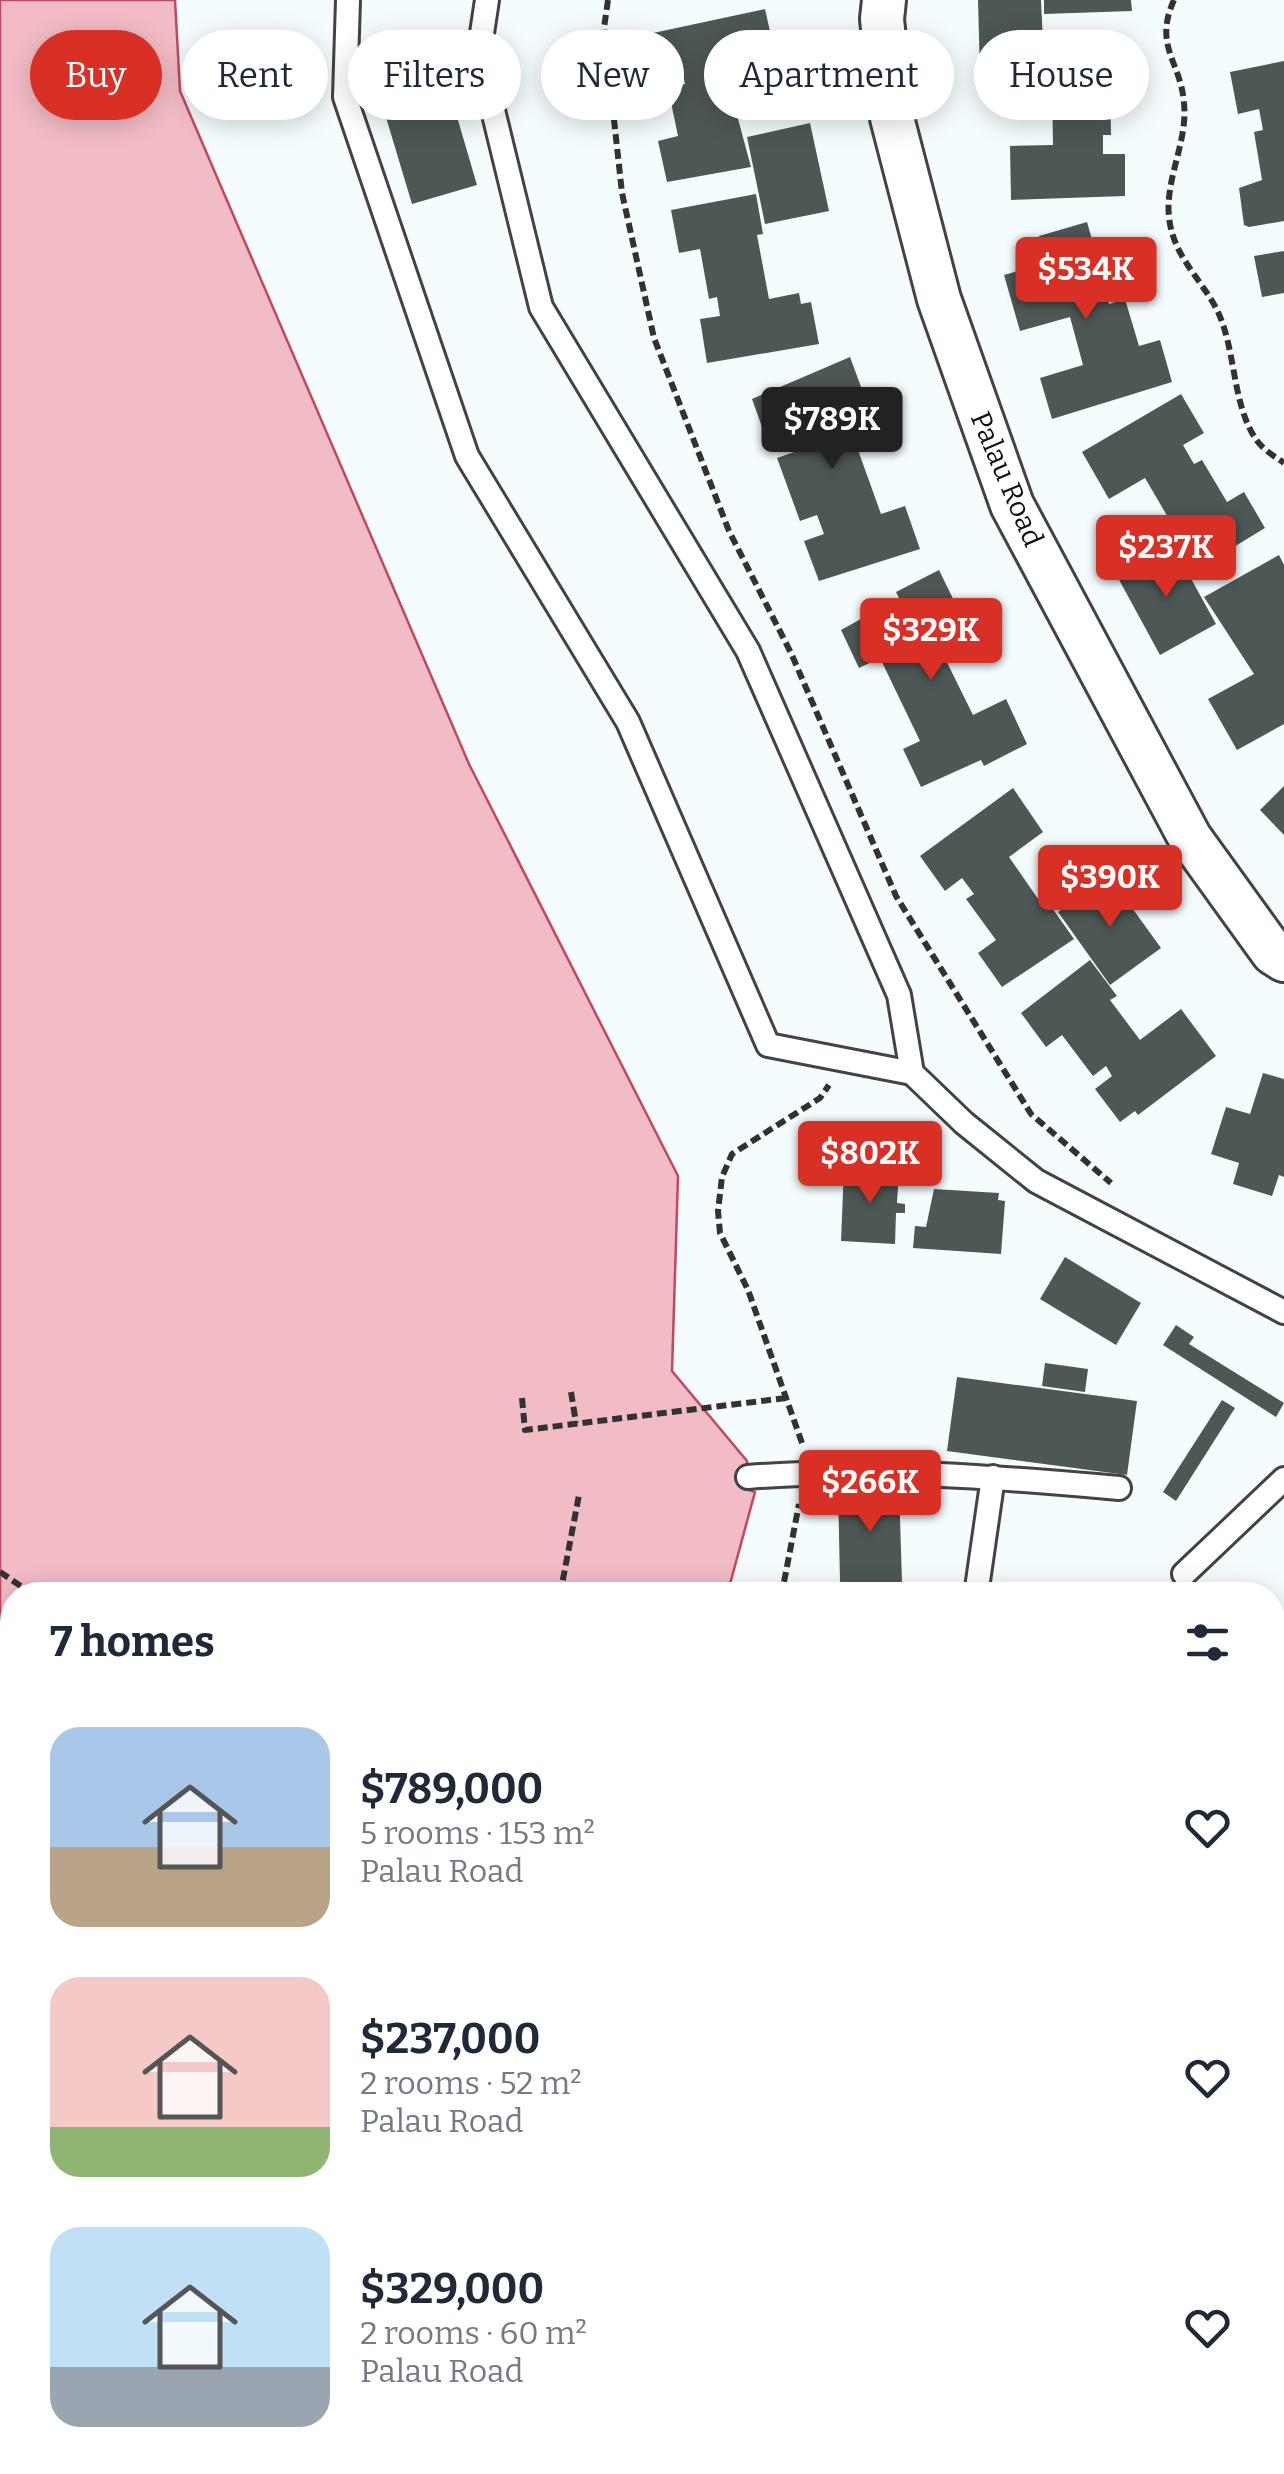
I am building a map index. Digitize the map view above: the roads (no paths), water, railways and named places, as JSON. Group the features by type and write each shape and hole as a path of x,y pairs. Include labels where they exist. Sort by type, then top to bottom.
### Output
{"street":[{"name":"Palau Road","path":"884,0 882,19 897,136 939,300 1012,505 1190,838 1273,952 1284,960"}],"lane":[{"path":"348,0 344,97 467,456 628,722 768,1044 912,1073 964,1123 1036,1181 1284,1312"},
{"path":"488,0 479,53 541,308 748,651 899,995 912,1073"},
{"path":"748,1477 805,1472 993,1477 1119,1488"},
{"path":"978,1582 993,1477"},
{"path":"1184,1574 1284,1478"}]}
